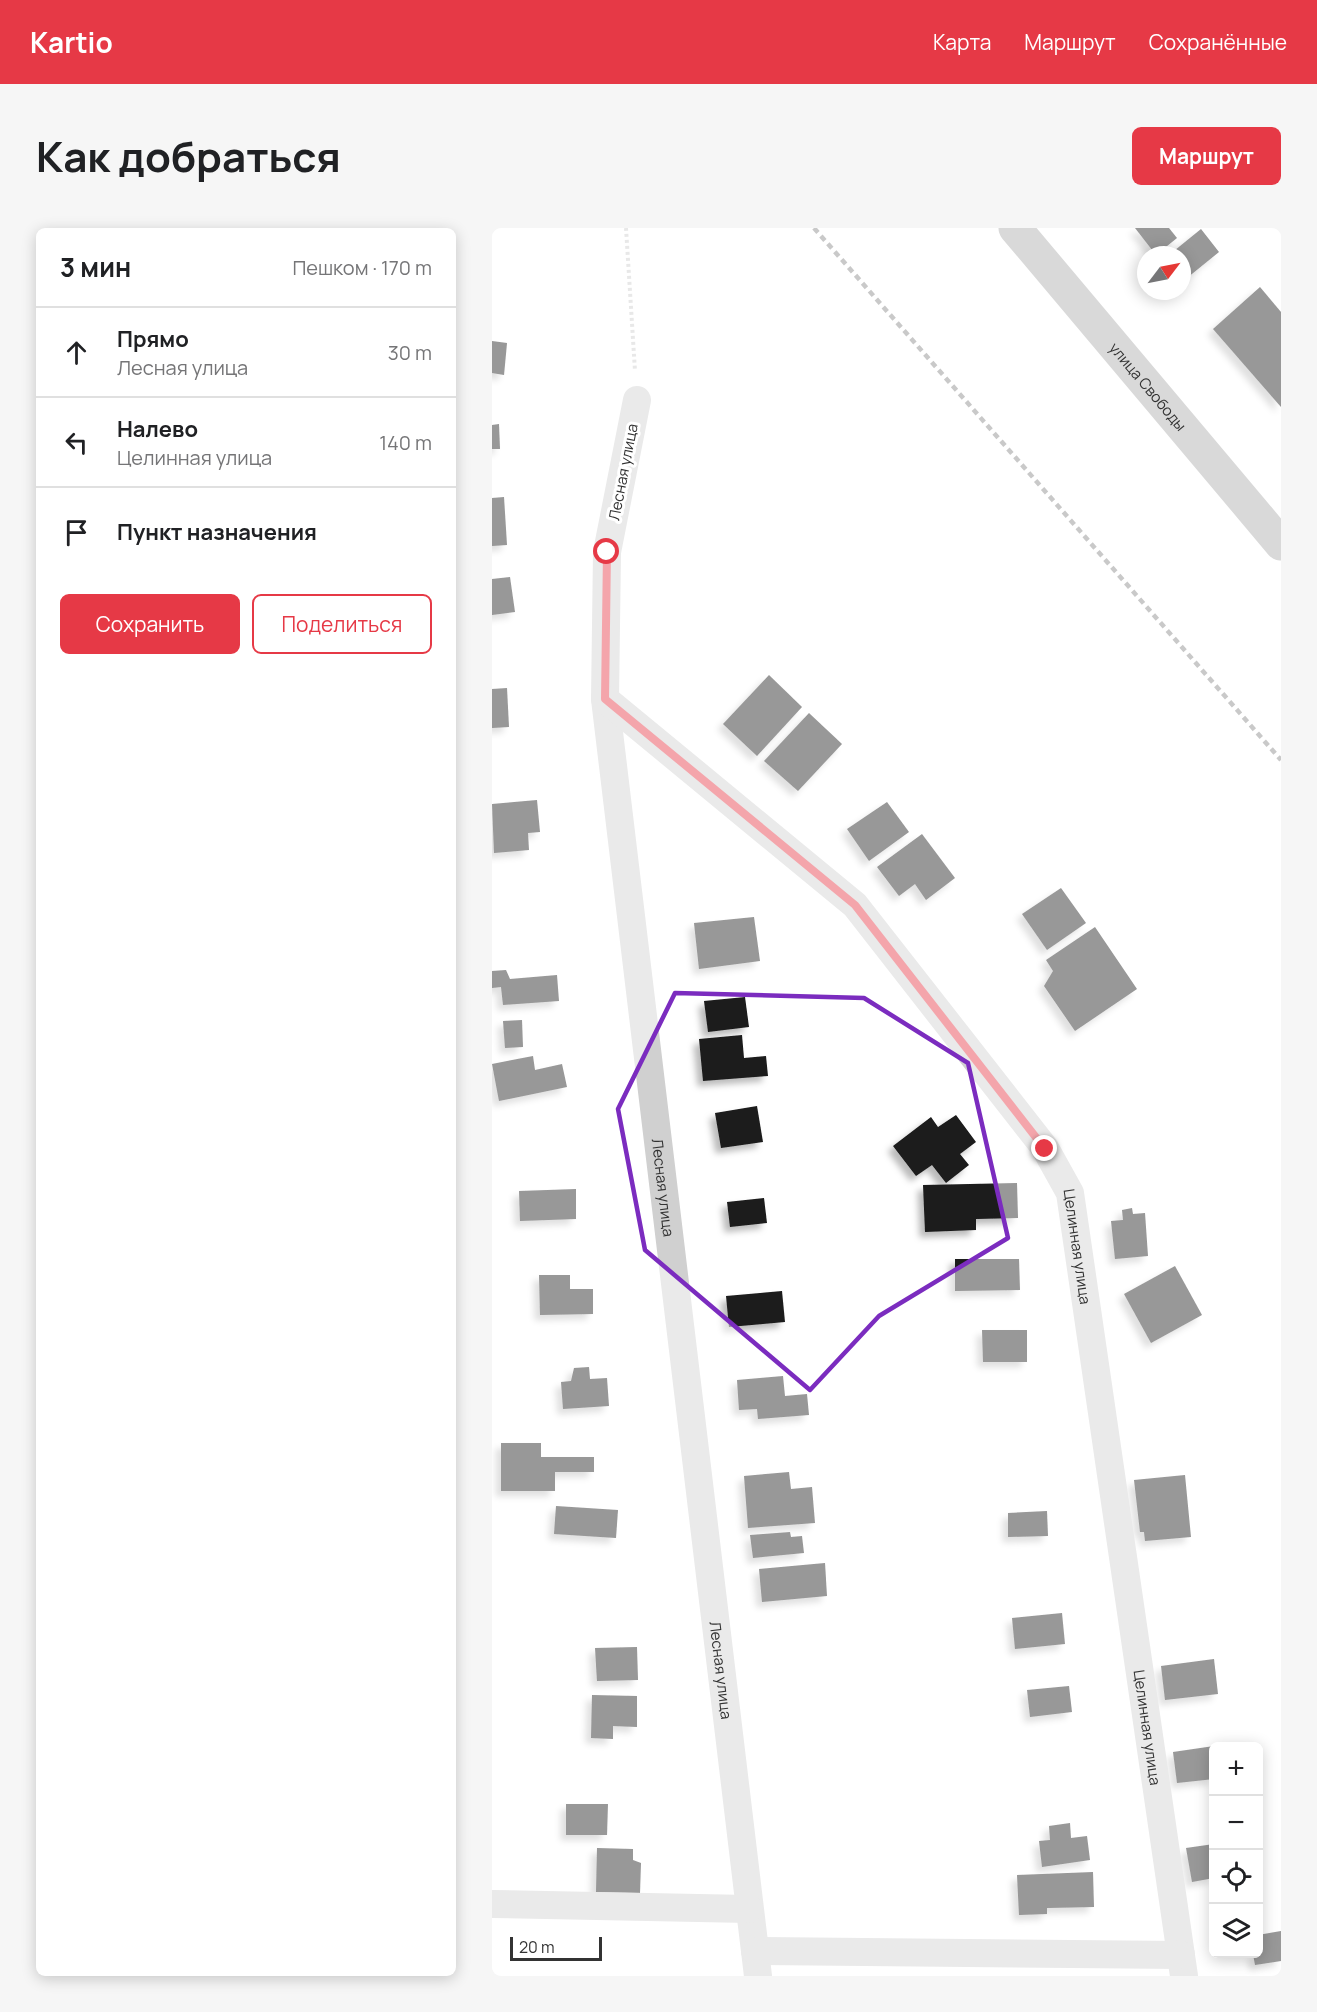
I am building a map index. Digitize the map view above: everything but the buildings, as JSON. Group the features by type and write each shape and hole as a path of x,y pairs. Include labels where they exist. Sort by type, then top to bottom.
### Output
{"main road":[{"name":"улица Свободы","path":"1015,228 1281,544"}],"street":[{"name":"Лесная улица","path":"637,400 607,552 605,699 756,1963"},
{"name":"Целинная улица","path":"605,699 855,905 1045,1149 1070,1193 1183,1965"},
{"path":"492,1904 749,1909"},
{"path":"756,1963 1183,1965"}],"path":[{"path":"626,228 637,400"}],"highlighted area":[{"path":"675,993 864,998 968,1063 1008,1238 879,1316 810,1390 645,1250 618,1109"}],"railway":[{"path":"814,228 1281,760"}],"route":[{"path":"607,552 605,699 855,905 1045,1149"}]}
